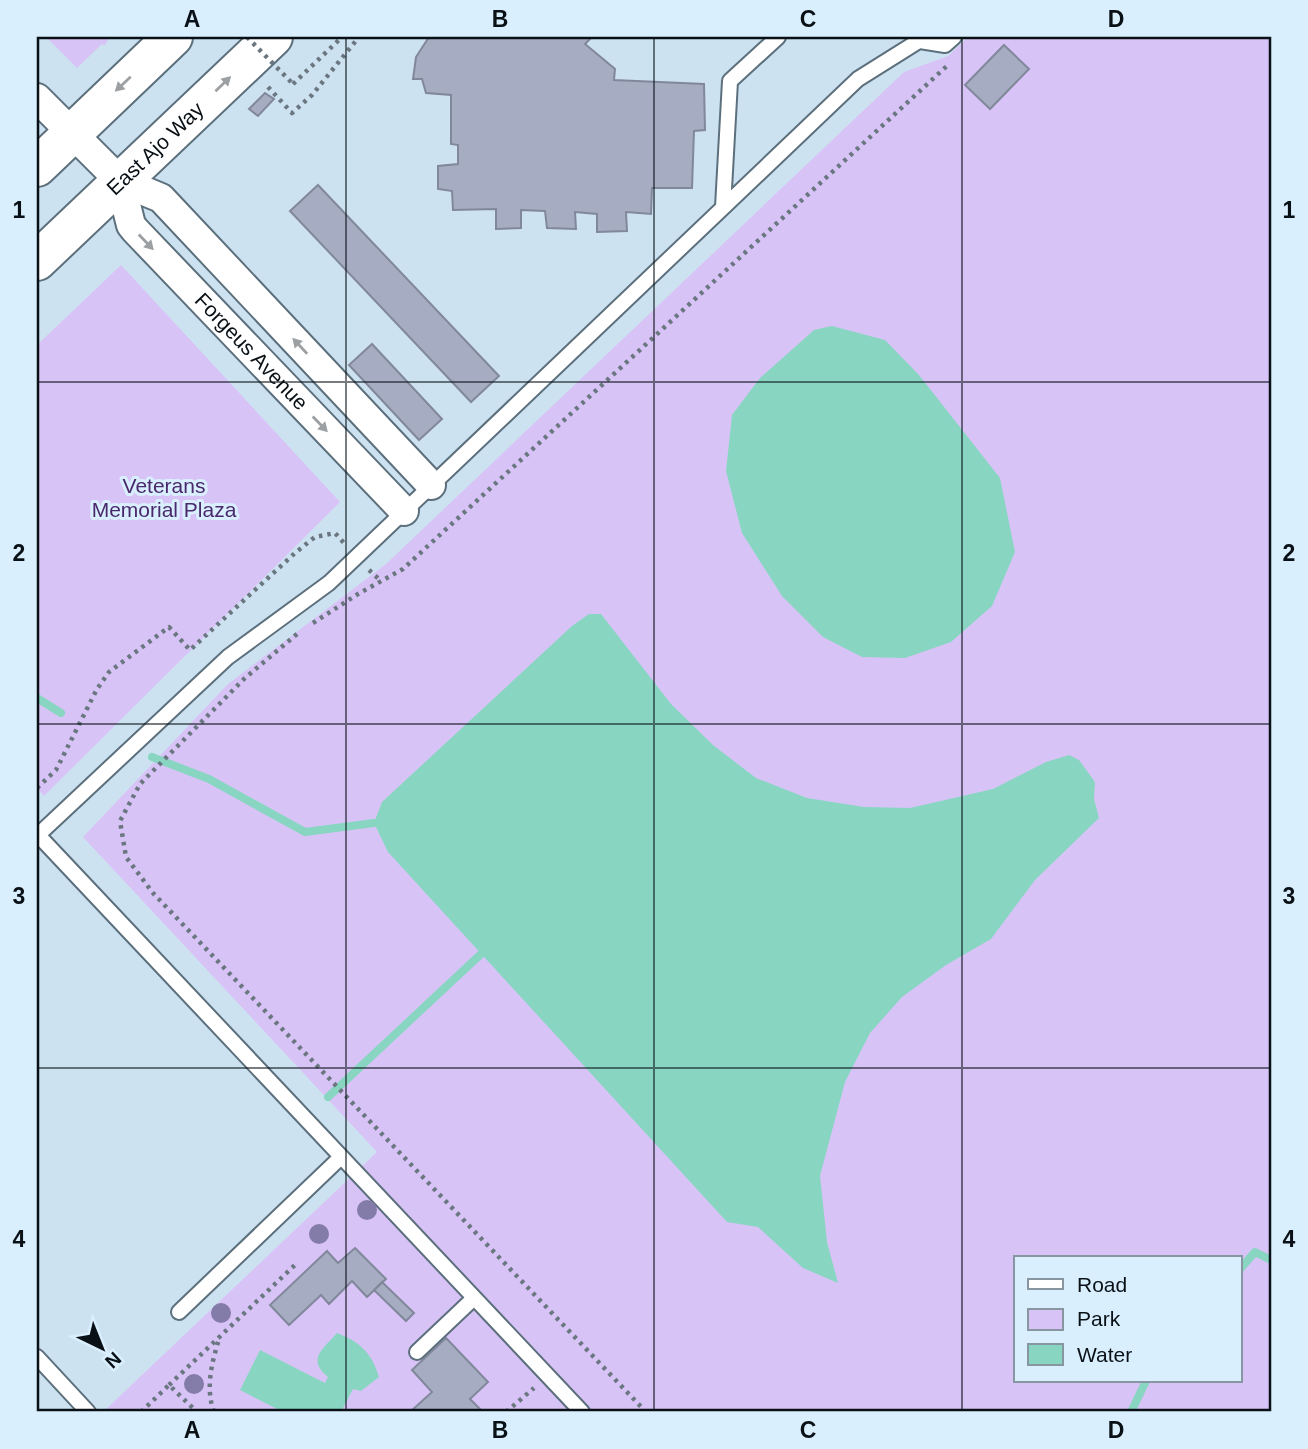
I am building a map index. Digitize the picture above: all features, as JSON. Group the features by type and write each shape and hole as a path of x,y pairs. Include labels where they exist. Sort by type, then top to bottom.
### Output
{"main road":[{"path":"37,167 173,37"},
{"name":"East Ajo Way","path":"37,261 273,37"}],"street":[{"name":"Forgeus Avenue","path":"37,98 70,134 120,181 161,198 430,485"},
{"name":"Forgeus Avenue","path":"120,181 131,225 135,230 404,511"}],"lane":[{"path":"723,207 730,81 778,37"},
{"path":"582,1412 38,835 228,657 329,583 858,79 923,38 945,45 954,37"},
{"path":"179,1312 341,1157"},
{"path":"417,1352 474,1298"},
{"path":"37,1357 88,1412"}],"path":[{"path":"247,37 293,84 342,37"},
{"path":"267,86 292,113 312,95 359,37"},
{"path":"646,1412 153,893 126,857 120,821 140,784 245,678 304,629 403,569 956,57"},
{"path":"37,788 56,770 97,688 109,672 169,627 190,650 316,537 335,533 381,582"},
{"path":"141,1412 297,1264"},
{"path":"214,1412 210,1385 211,1366 219,1338"},
{"path":"169,1385 197,1412"},
{"path":"506,1412 533,1388 541,1396"}],"green space":[{"path":"46,37 110,37 104,46 102,44 77,68"},
{"path":"968,37 1271,37 1271,1412 103,1412 377,1152 83,837 228,684 386,564 904,72 948,56"},
{"name":"Veterans Memorial Plaza","path":"121,265 340,502 44,796 37,788 37,345"}],"water":[{"path":"832,326 885,340 919,375 1000,478 1015,552 992,606 951,642 905,658 862,657 823,637 782,596 742,533 726,471 732,415 760,378 814,330"},
{"path":"589,614 601,614 671,704 713,745 756,778 807,798 864,807 910,808 993,789 1046,762 1069,755 1079,760 1095,782 1094,799 1099,818 1035,880 991,939 946,965 902,997 870,1033 845,1082 820,1176 827,1242 838,1283 803,1268 758,1227 727,1222 388,852 374,823 382,802 572,626"},
{"path":"337,1333 364,1349 373,1361 379,1377 361,1391 353,1389 341,1412 283,1412 240,1390 260,1350 325,1383 328,1377 321,1371 317,1359 322,1349"}],"building":[{"path":"429,37 592,37 585,44 615,69 614,80 704,84 705,130 694,131 692,188 652,188 651,214 626,212 627,231 597,232 597,214 575,212 576,229 547,228 545,211 521,210 521,228 496,229 496,209 453,210 452,191 438,189 438,166 458,164 458,145 451,144 451,95 426,93 422,79 413,79 416,57"},
{"path":"1004,45 1029,69 990,109 965,85"},
{"path":"265,93 274,99 258,116 249,109"},
{"path":"318,185 499,376 471,402 290,211"},
{"path":"372,344 442,419 419,440 349,365"},
{"path":"355,1248 386,1279 367,1297 352,1281 329,1304 321,1295 289,1325 270,1305 327,1251 338,1263"},
{"path":"382,1282 414,1313 406,1321 374,1290"},
{"path":"446,1338 488,1382 470,1399 483,1412 410,1412 432,1392 412,1370"}],"waterway":[{"path":"37,698 61,713"},
{"path":"152,757 209,779 305,832 374,823"},
{"path":"328,1097 481,954"},
{"path":"1242,1267 1255,1252 1271,1260"},
{"path":"1131,1412 1146,1382"}]}
